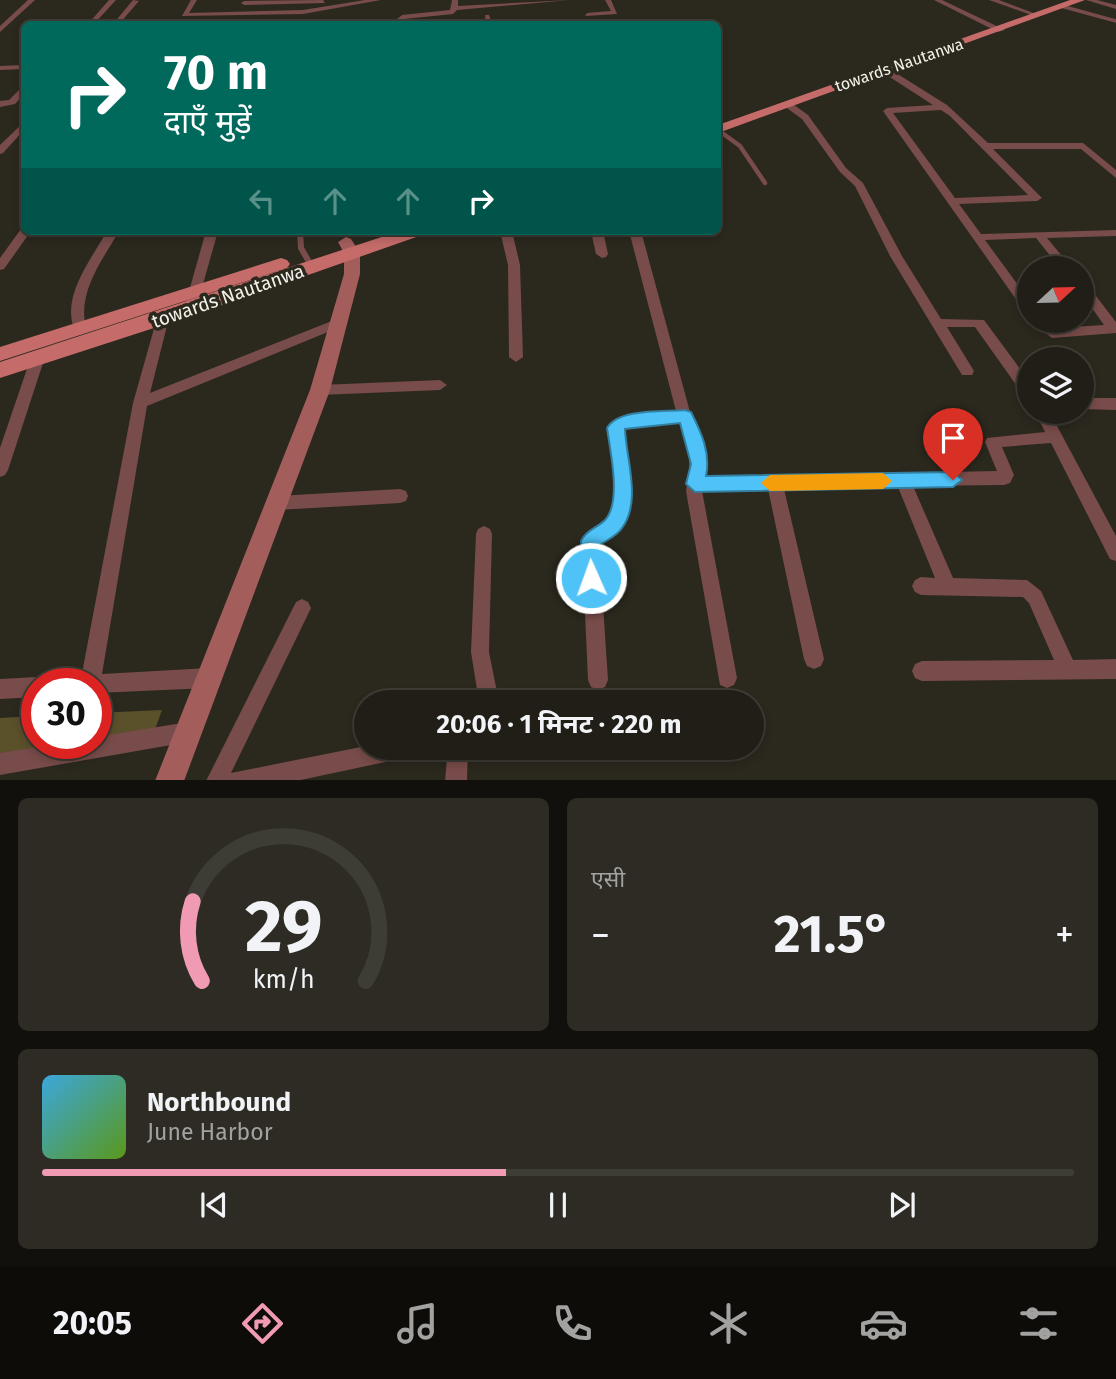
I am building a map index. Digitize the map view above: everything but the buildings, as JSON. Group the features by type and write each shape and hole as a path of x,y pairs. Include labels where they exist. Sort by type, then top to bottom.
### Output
{"main road":[{"name":"towards Nautanwa","path":"721,129 1060,3 1080,0"},
{"path":"721,116 995,27"},
{"path":"349,248 372,235"},
{"name":"towards Nautanwa","path":"0,370 190,309 309,261 400,235"},
{"path":"0,354 196,289 309,261"}],"street":[{"path":"0,30 32,0"},
{"path":"94,21 113,0"},
{"path":"194,0 184,15 323,10 378,0"},
{"path":"397,21 398,18 448,13 455,4 567,0"},
{"path":"587,15 615,13 608,0"},
{"path":"937,0 995,27"},
{"path":"992,0 1031,14"},
{"path":"1090,0 1114,6"},
{"path":"119,21 136,1"},
{"path":"231,21 245,2 336,1"},
{"path":"316,21 323,10 336,1"},
{"path":"0,68 21,67"},
{"path":"885,70 944,107 989,146 1036,199 953,201"},
{"path":"0,104 12,102 21,93"},
{"path":"787,104 805,117 843,170 859,185 895,256 967,371"},
{"path":"944,107 887,111 1017,292"},
{"path":"0,152 21,130"},
{"path":"989,146 1083,146 1116,175"},
{"path":"978,237 1116,233"},
{"path":"0,266 21,235"},
{"path":"80,328 75,317 77,301 111,235"},
{"path":"190,309 211,235"},
{"path":"507,235 514,265 516,357"},
{"path":"598,235 602,254"},
{"path":"636,235 685,416 694,435 699,464 695,484 727,678"},
{"path":"1039,235 1056,256"},
{"path":"169,780 320,390 341,322 352,274 349,248"},
{"path":"1094,302 1114,329 1094,331"},
{"path":"94,668 140,403 163,318"},
{"path":"140,403 341,322"},
{"path":"937,323 979,323 1017,375"},
{"path":"0,470 38,357"},
{"path":"320,390 440,385"},
{"path":"1094,404 1116,404"},
{"path":"598,680 590,545 591,541 615,523 621,501 623,480 615,428 620,423 685,416"},
{"path":"1048,424 1116,552"},
{"path":"695,484 1004,478 1006,475 992,442 1055,437"},
{"path":"903,481 948,587"},
{"path":"775,483 814,659"},
{"path":"277,503 400,496"},
{"path":"484,534 480,652 487,690"},
{"path":"921,586 1030,591 1066,668"},
{"path":"216,780 302,608"},
{"path":"922,671 1116,669"},
{"path":"112,683 209,678"},
{"path":"0,689 21,688"},
{"path":"0,764 188,732"},
{"path":"238,780 354,758"},
{"path":"456,780 457,760"}],"lane":[{"path":"1060,3 1116,21"},
{"path":"721,132 747,152 765,183"},
{"path":"300,235 301,248 309,261"}],"shaded area":[{"path":"162,710 150,743 112,749 112,712"},
{"path":"21,717 21,759 46,759 0,766 0,718"}],"slow traffic":[{"path":"770,483 883,481"}],"route":[{"path":"591,578 591,541 615,523 621,501 623,480 615,428 620,423 685,416 694,435 699,464 695,484 953,480"}]}
